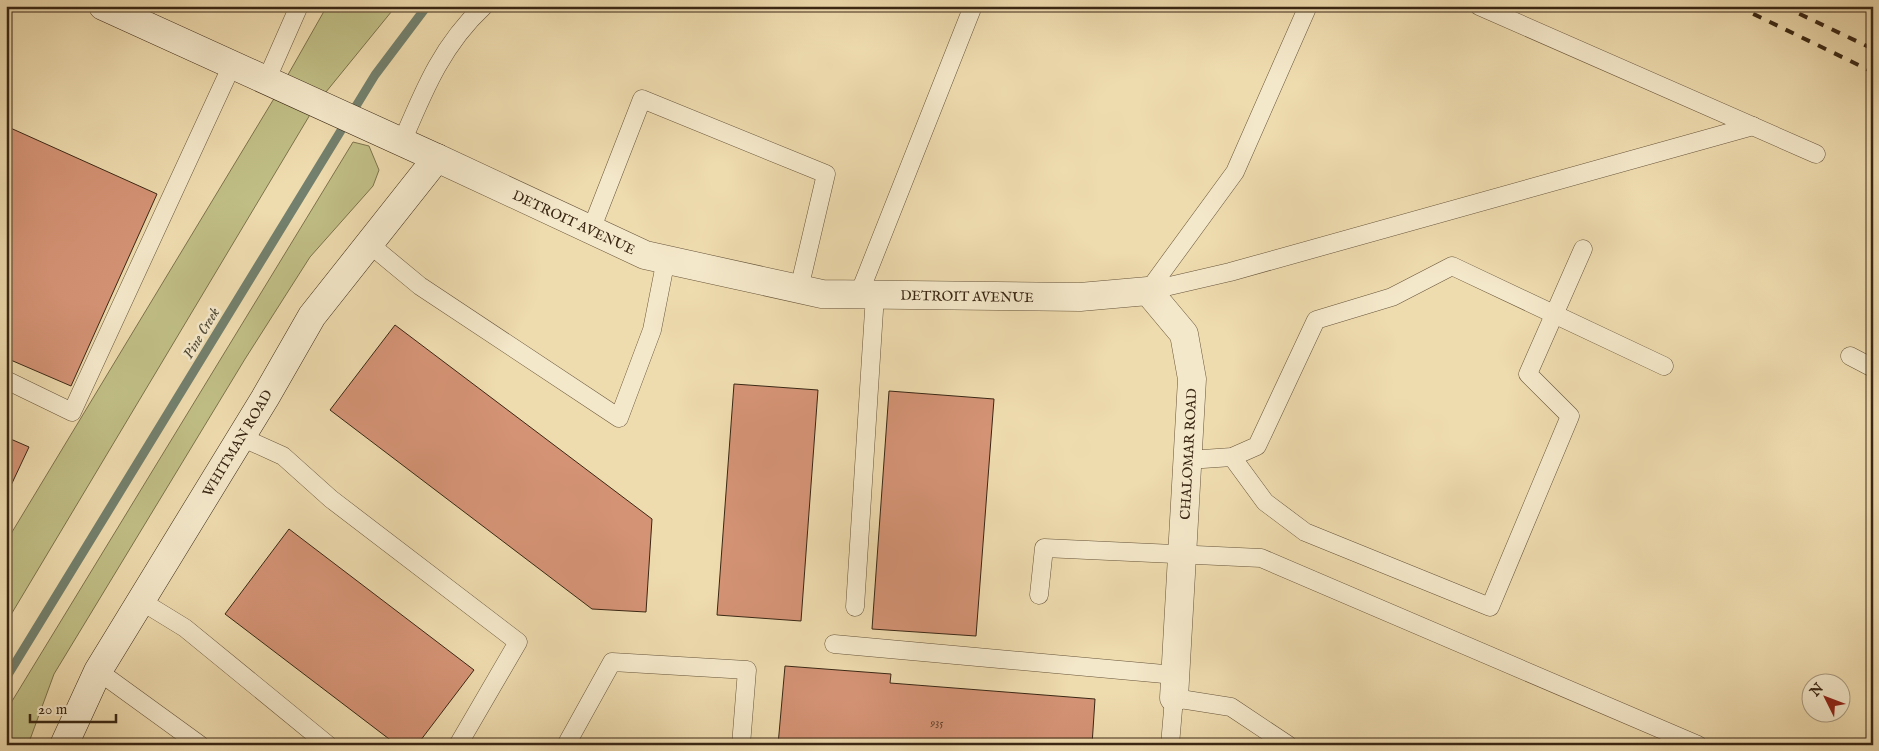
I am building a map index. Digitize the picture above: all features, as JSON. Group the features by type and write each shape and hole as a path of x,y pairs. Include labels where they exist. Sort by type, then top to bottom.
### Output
{"street":[{"name":"DETROIT AVENUE","path":"103,6 139,14 232,65 645,255 822,294 1080,297 1148,291"},
{"name":"WHITMAN ROAD","path":"64,745 98,670 242,437 312,316 437,158"},
{"name":"CHALOMAR ROAD","path":"1148,291 1184,334 1192,379 1174,687"}],"lane":[{"path":"266,81 299,6"},
{"path":"402,142 433,71 463,26 484,6"},
{"path":"854,607 867,294 973,6"},
{"path":"1148,291 1235,172 1308,6"},
{"path":"1478,6 1816,154"},
{"path":"6,380 72,412 232,65"},
{"path":"591,230 642,99 826,174 799,289"},
{"path":"1148,291 1230,272 1753,126"},
{"path":"368,243 420,286 619,418 652,330 666,259"},
{"path":"1232,457 1265,502 1305,532 1490,607 1570,416 1528,374 1583,248"},
{"path":"1188,460 1232,457 1258,446 1316,320 1392,297 1452,266 1664,366"},
{"path":"1850,356 1873,368"},
{"path":"242,437 283,456 331,499 518,642 458,745"},
{"path":"1039,595 1044,548 1182,556 1261,558 1698,745"},
{"path":"141,600 185,628 328,745"},
{"path":"834,644 1174,687 1231,707 1288,745"},
{"path":"566,745 612,662 747,670 741,745"},
{"path":"98,670 200,745"},
{"path":"1170,745 1174,687"}],"shaded area":[{"path":"327,6 396,6 317,103 6,623 6,542 281,87"},
{"path":"353,142 369,146 379,170 373,186 310,257 245,359 54,674 28,745 6,745 6,711"}],"building":[{"path":"6,126 157,194 71,386 6,358"},
{"path":"395,325 652,519 646,612 592,609 330,410"},
{"path":"734,384 818,390 801,621 717,615"},
{"path":"889,391 994,399 976,636 872,629"},
{"path":"6,437 29,447 6,496"},
{"path":"289,529 474,670 417,745 397,745 225,614"},
{"path":"785,666 891,674 890,683 1095,699 1092,745 778,745"}],"waterway":[{"name":"Pine Creek","path":"6,678 375,75 427,6"}],"railway":[{"path":"1737,6 1873,72"},
{"path":"1783,6 1873,49"}]}
